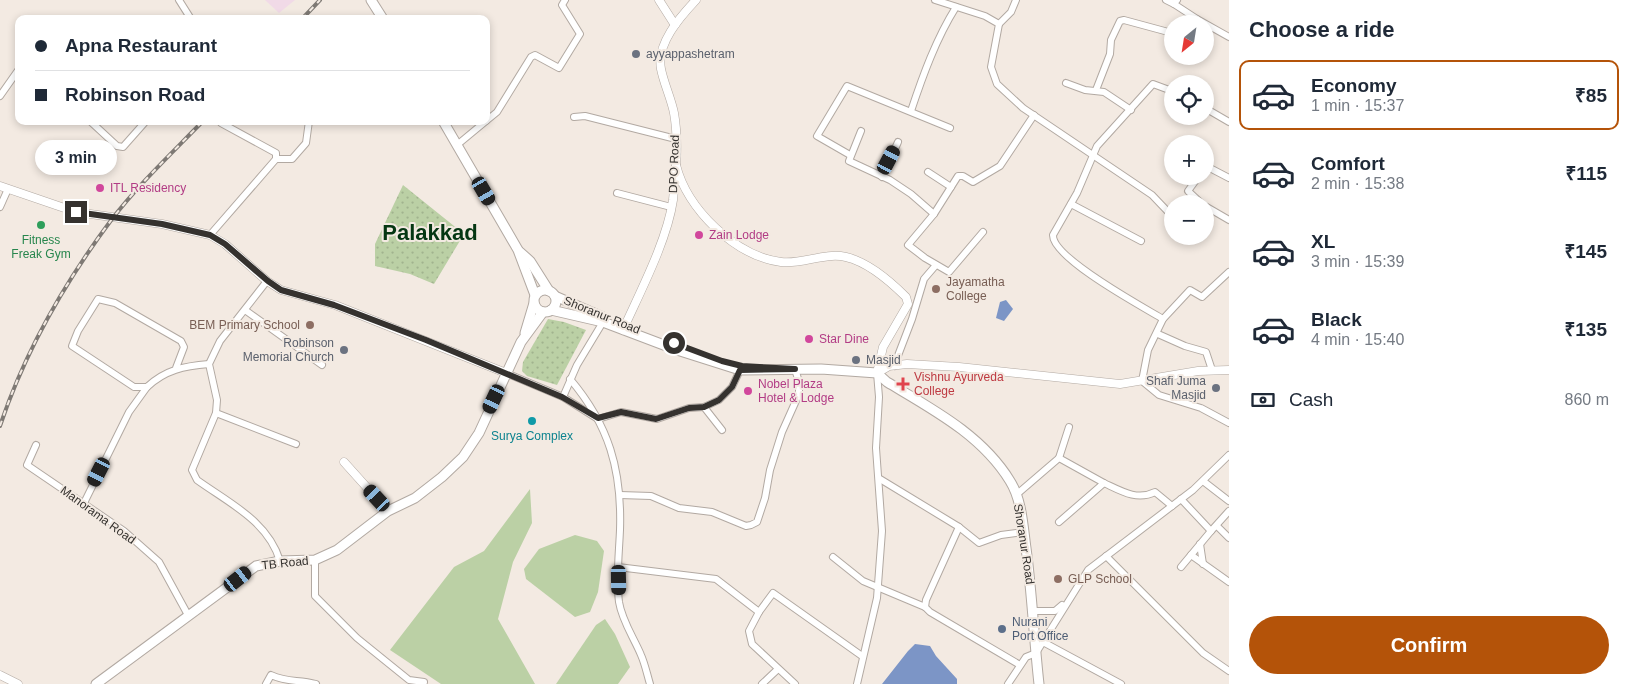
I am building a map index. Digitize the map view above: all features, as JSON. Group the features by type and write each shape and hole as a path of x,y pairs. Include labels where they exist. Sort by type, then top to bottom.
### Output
{"main road":[{"path":"371,0 381,15"},
{"path":"446,125 518,250 537,309 547,311"},
{"path":"518,250 530,260 552,293"},
{"name":"Shoranur Road","path":"535,299 543,290 552,293 624,328 721,366 740,370 795,369"},
{"name":"Shoranur Road","path":"547,311 555,305 552,293"},
{"path":"521,342 535,299"},
{"name":"Shoranur Road","path":"547,311 603,322 742,366 885,372 961,429 997,464 1011,482 1016,495 1024,532 1039,684"},
{"name":"TB Road","path":"96,684 256,566 280,561 315,560 337,550 388,510 415,498 463,457 479,433 521,342 547,311"}],"street":[{"path":"179,0 188,15"},
{"path":"490,118 497,112 531,57 535,55 559,68 580,34 562,5 565,0"},
{"path":"659,0 675,25"},
{"name":"DPO Road","path":"624,328 664,234 671,207 676,165 674,113 660,67 666,42 675,25 696,0"},
{"path":"936,0 986,16 999,24"},
{"path":"1016,0 1011,12 999,24 994,46 992,74 997,84 1034,115 1152,195 1164,208"},
{"path":"1166,0 1176,2 1192,15"},
{"path":"911,111 926,68 944,26 956,7"},
{"path":"1096,90 1110,54 1111,40 1120,21 1124,20 1164,31"},
{"path":"1214,29 1229,37"},
{"path":"0,96 15,75"},
{"path":"1066,82 1085,90 1104,92 1131,110"},
{"path":"1163,319 1100,281 1056,245 1053,235 1091,164 1092,154 1113,127 1131,110 1153,84 1164,88"},
{"path":"850,155 817,136 847,86 950,128"},
{"path":"1214,113 1229,122"},
{"path":"983,232 949,272 908,245 934,214 958,176 963,176 973,182 1000,166 1034,115"},
{"path":"574,117 585,116 676,139"},
{"path":"94,125 117,146 123,146 142,125"},
{"path":"210,235 276,159 276,152 223,125"},
{"path":"276,159 292,159 306,143 308,125"},
{"path":"458,145 481,125"},
{"path":"861,131 849,161 912,194 934,214"},
{"path":"882,177 898,142"},
{"path":"676,165 683,185 712,224 753,254 782,262 831,256 846,257 874,272 906,297 908,304 883,348 885,372"},
{"path":"1214,170 1229,178"},
{"path":"928,172 951,187"},
{"path":"1192,185 1188,191 1192,195"},
{"path":"0,207 4,188 76,212 162,224 210,235 225,244 281,290 334,305 506,373 562,397 598,418 621,412 656,419 689,408 704,407 719,400 732,387 740,370"},
{"path":"618,193 671,207"},
{"path":"1070,204 1140,241"},
{"path":"1214,211 1229,220"},
{"path":"857,684 878,589 882,531 880,479 876,448 879,398 885,372 912,319 922,286 936,265"},
{"path":"1142,381 1148,350 1158,334 1163,319 1190,290 1202,297 1229,272"},
{"path":"268,281 220,341 209,364 217,400 216,413 192,474 197,480 255,521 272,542 280,561"},
{"path":"147,387 134,386 72,346 78,331 98,299 115,303 181,341 184,347 176,368"},
{"path":"245,310 322,365"},
{"path":"562,397 570,379 603,322"},
{"path":"1158,334 1206,352 1212,370"},
{"path":"84,503 129,412 147,387 158,376 176,368 209,364"},
{"path":"885,372 907,364 959,366 1120,384 1212,370 1229,370"},
{"path":"620,495 651,496 679,508 712,512 746,526 751,526 757,522 782,432 799,394 799,382 795,369"},
{"path":"570,379 598,418 610,445 618,471 620,495 619,602 642,656 650,684"},
{"path":"1142,381 1159,395 1202,408 1229,423"},
{"path":"704,407 722,430"},
{"path":"216,413 296,444"},
{"path":"1016,495 1059,458 1069,427"},
{"name":"Manorama Road","path":"36,445 27,465 124,531 159,562 188,615"},
{"path":"1008,684 1026,657 1036,653 1065,603 1088,570 1181,499 1229,455"},
{"path":"1059,458 1104,484 1130,495 1149,495 1155,492 1172,506"},
{"path":"344,462 388,510"},
{"path":"880,479 959,527 979,543 1001,535 1024,532"},
{"path":"1203,480 1229,501"},
{"path":"1059,522 1104,484"},
{"path":"1181,499 1214,528 1229,538"},
{"path":"1181,567 1229,511"},
{"path":"925,607 926,600 959,527"},
{"path":"1200,544 1203,564"},
{"path":"1191,555 1229,582"},
{"path":"1106,556 1203,653 1229,671"},
{"path":"833,557 862,581 925,607 930,612 1020,665"},
{"path":"315,560 315,596 357,638 408,682 424,682"},
{"path":"618,567 716,579 759,612"},
{"path":"795,684 756,648 749,638 749,631 759,612 773,593 862,656"},
{"path":"1033,611 1055,611 1065,603"},
{"path":"1043,642 1121,684"},
{"path":"762,684 778,669"},
{"path":"0,675 18,684"},
{"path":"266,684 271,675 284,681 296,679 316,684"}],"shaded area":[{"path":"265,0 295,0 279,13"}],"green space":[{"path":"403,185 464,234 434,284 410,274 375,266 375,244"},
{"path":"548,319 564,322 586,330 557,385 527,376 522,371 523,362"},
{"path":"530,489 532,523 513,562 498,619 535,684 441,684 390,650 454,567 484,551"},
{"path":"575,535 597,541 604,551 598,592 590,612 575,617 526,579 524,569 539,549"},
{"path":"605,619 615,634 630,667 618,684 556,684 596,625"}],"water":[{"path":"1006,300 1013,309 1004,321 996,318 1000,302"},
{"path":"915,644 930,646 936,656 957,679 957,684 882,684"}],"railway":[{"path":"306,15 320,0"},
{"path":"0,426 21,371 34,344 78,267 133,193 199,125"}],"place":[{"name":"ayyappashetram","path":"636,54"},
{"name":"ITL Residency","path":"100,188"},
{"name":"Fitness Freak Gym","path":"41,225"},
{"name":"Zain Lodge","path":"699,235"},
{"name":"Jayamatha College","path":"936,289"},
{"name":"BEM Primary School","path":"310,325"},
{"name":"Star Dine","path":"809,339"},
{"name":"Robinson Memorial Church","path":"344,350"},
{"name":"Masjid","path":"856,360"},
{"name":"Vishnu Ayurveda College","path":"903,384"},
{"name":"Shafi Juma Masjid","path":"1216,388"},
{"name":"Nobel Plaza Hotel & Lodge","path":"748,391"},
{"name":"Surya Complex","path":"532,421"},
{"name":"GLP School","path":"1058,579"},
{"name":"Nurani Port Office","path":"1002,629"}],"district":[{"name":"Palakkad","path":"430,232"}],"route":[{"path":"76,212 162,224 210,235 225,244 281,290 334,305 426,340 562,397 598,418 621,412 656,419 670,416 689,408 704,407 719,400 732,387 740,370 780,371 795,369 742,366 722,361 674,343"}]}
